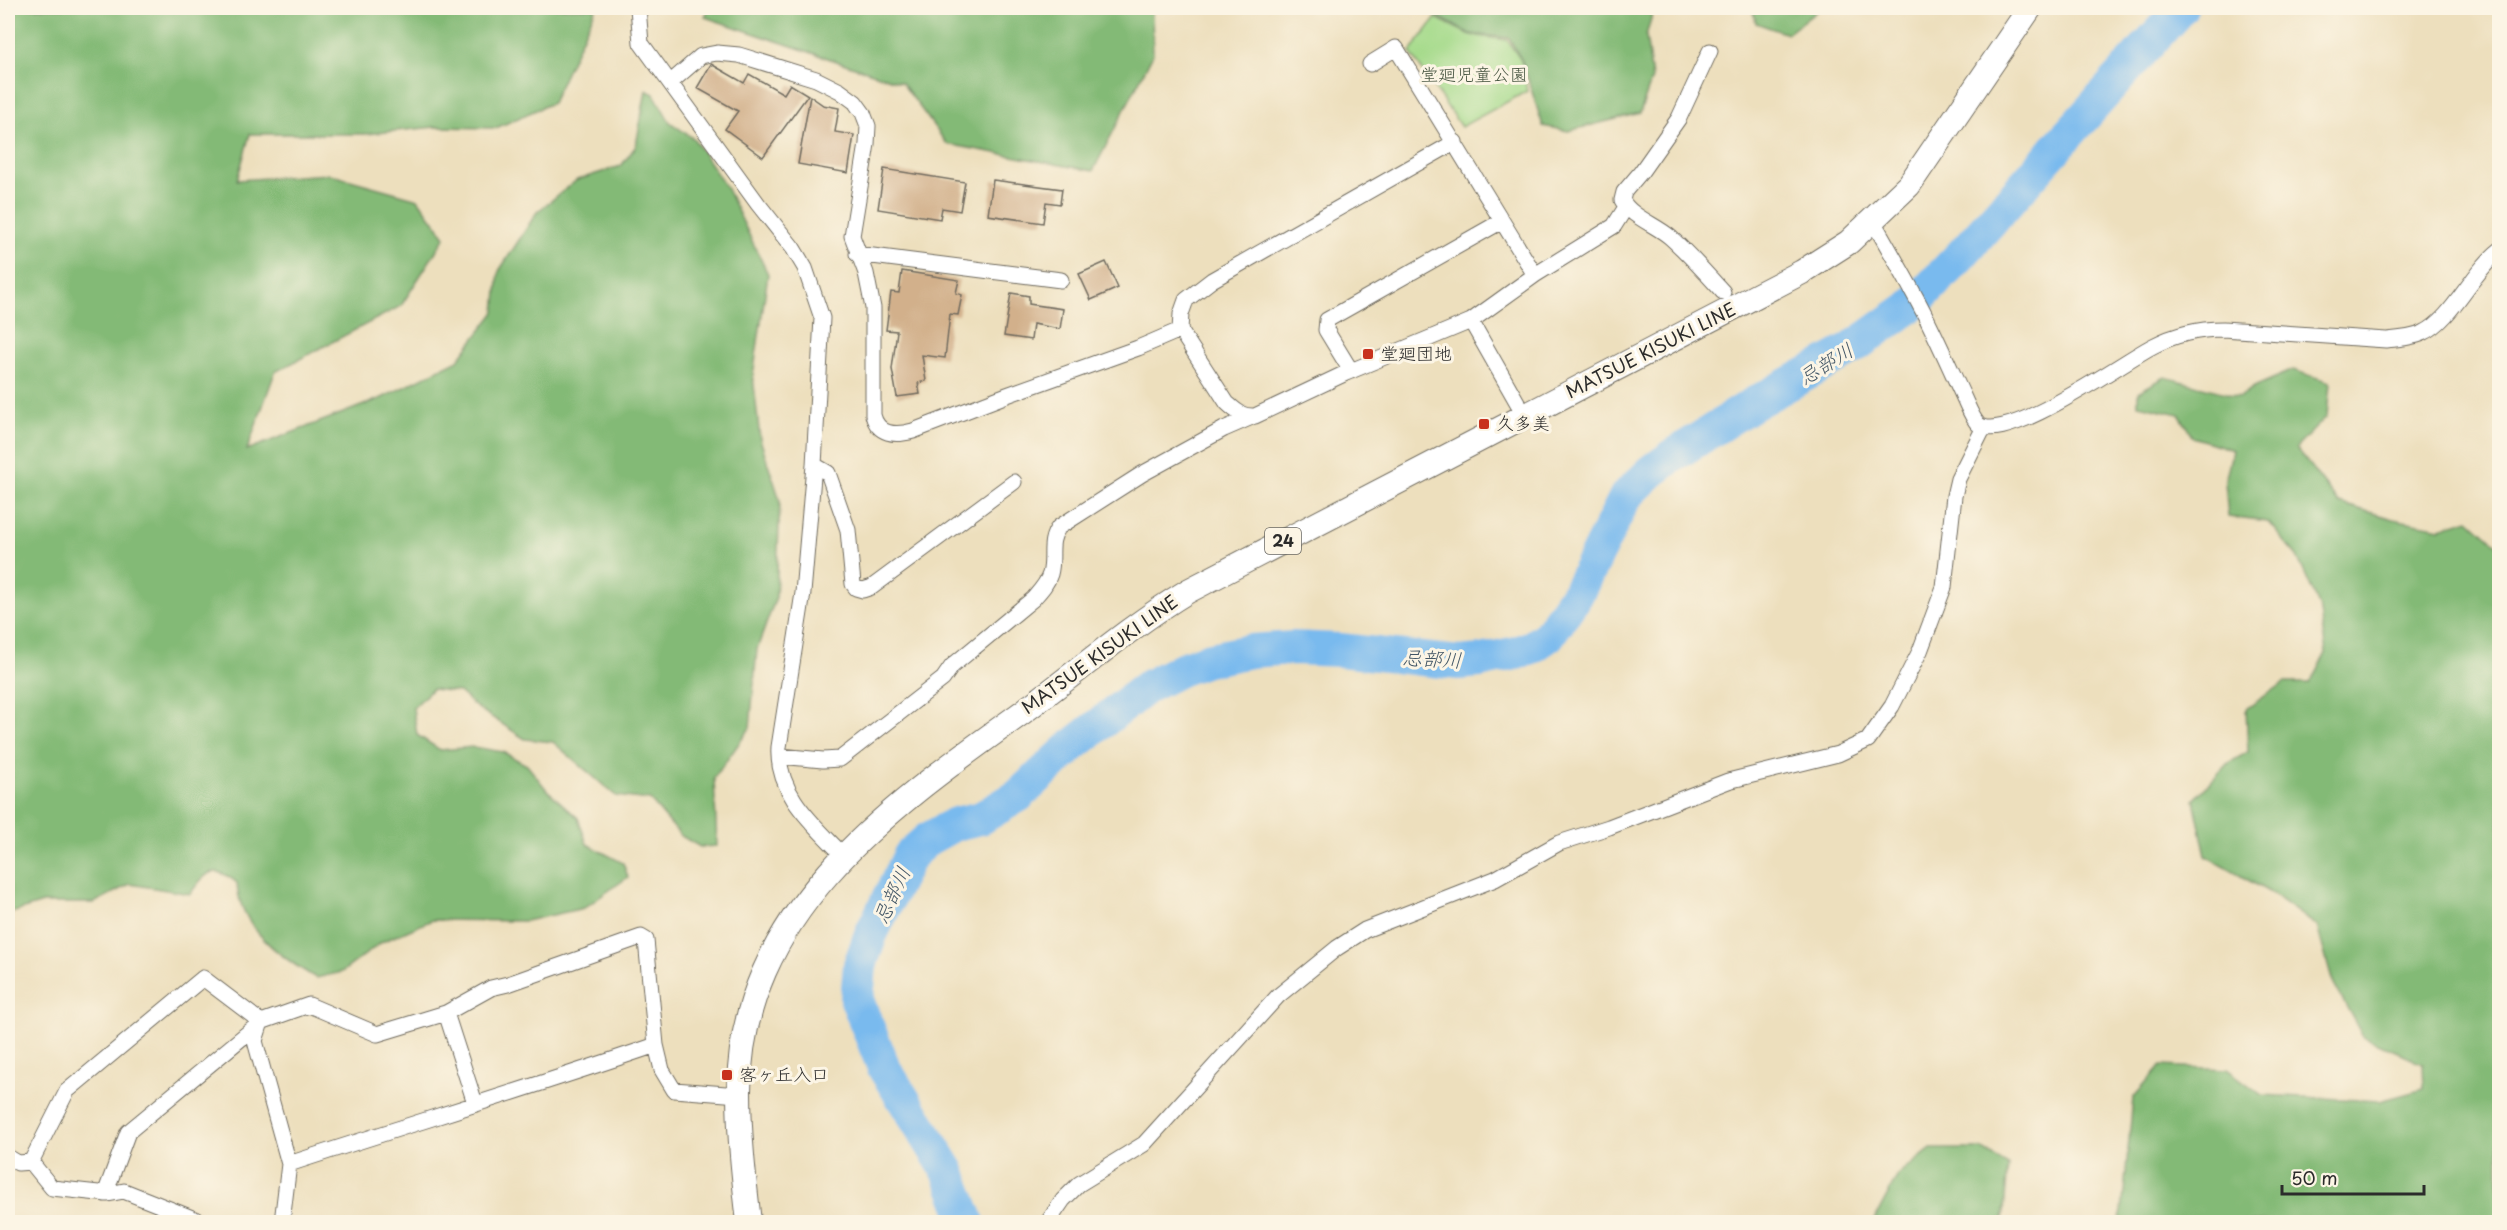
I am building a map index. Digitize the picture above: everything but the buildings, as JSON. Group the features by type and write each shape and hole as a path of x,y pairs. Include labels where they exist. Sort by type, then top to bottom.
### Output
{"main road":[{"name":"MATSUE KISUKI LINE","path":"749,1222 742,1160 739,1095 743,1051 751,1010 767,966 786,929 807,897 843,855 961,756 1146,617 1188,591 1802,272 1849,242 1909,185 1932,155 2030,8"}],"street":[{"path":"638,8 641,43 758,204 793,248 805,268 822,318 814,465 803,592 778,756 781,776 798,807 843,855"},
{"path":"1370,64 1396,48 1535,274"},
{"path":"1710,51 1679,118 1664,142 1624,192 1622,200 1626,207 1669,237 1723,292"},
{"path":"670,83 701,56 717,52 739,55 816,80 840,91 855,102 863,113 868,126 867,144 852,227 858,254 866,273 873,308 873,415 879,429 887,433 899,435 913,431 1006,395 1127,353 1180,330"},
{"path":"1255,416 1245,416 1227,403 1180,330 1181,314 1186,300 1200,288 1455,142"},
{"path":"778,756 823,760 840,759 943,679 952,666 1034,599 1044,587 1050,573 1052,535 1059,527 1113,490 1224,429 1351,371 1471,321 1535,274 1614,226 1626,207"},
{"path":"1351,371 1326,330 1327,320 1502,221"},
{"path":"1873,221 1925,315 1969,409 1978,424 1984,427 2005,427 2039,412 2091,385 2151,347 2186,332 2223,329 2386,340 2424,333 2449,312 2475,274 2499,250"},
{"path":"858,254 1061,280"},
{"path":"1471,321 1525,416"},
{"path":"1048,1222 1063,1200 1079,1184 1144,1144 1166,1123 1278,996 1336,948 1365,930 1495,879 1559,843 1609,827 1728,781 1838,754 1868,740 1892,706 1920,651 1944,588 1954,496 1958,479 1984,427"},
{"path":"814,465 828,473 848,530 853,584 856,588 863,590 872,588 1014,482"},
{"path":"105,1194 128,1132 261,1023 309,1005 377,1034 446,1013 491,988 641,936 646,940 656,1045 662,1070 674,1090 739,1095"},
{"path":"31,1162 67,1091 203,978 261,1023"},
{"path":"446,1013 475,1103"},
{"path":"261,1023 255,1041 289,1164 282,1222"},
{"path":"289,1164 475,1103 514,1093 656,1045"},
{"path":"8,1157 18,1163 31,1162"},
{"path":"31,1162 52,1188 105,1194 124,1191 202,1222"}],"green space":[{"path":"8,8 596,8 552,103 496,128 435,127 366,134 250,134 237,180 329,174 418,199 445,237 401,306 275,372 247,450 382,398 458,360 495,312 499,271 537,212 577,180 621,166 636,146 646,90 654,94 670,122 694,139 727,189 768,274 753,376 760,439 780,500 776,597 757,649 750,728 714,778 717,846 700,847 681,836 650,800 616,796 553,742 525,739 476,707 459,692 432,689 413,708 417,735 440,750 473,747 503,752 527,765 547,790 578,818 587,844 623,863 628,877 584,908 526,921 432,920 382,942 342,972 316,978 276,950 253,927 239,899 237,883 222,873 216,872 206,876 190,894 130,884 94,903 43,903 8,914"},
{"path":"709,8 1152,8 1153,54 1093,171 947,144 902,83 705,17"},
{"path":"1422,8 1654,8 1646,36 1652,78 1640,113 1568,131 1543,126 1522,61 1509,38 1470,34"},
{"path":"1752,8 1821,8 1787,34 1756,23"},
{"name":"堂廻児童公園","path":"1436,18 1470,35 1507,40 1521,60 1527,91 1461,127 1410,52"},
{"path":"2293,370 2330,382 2327,416 2296,448 2339,503 2393,519 2440,528 2469,519 2499,546 2500,662 2493,708 2500,722 2499,1222 2118,1222 2122,1212 2133,1098 2161,1066 2227,1069 2262,1095 2380,1101 2424,1089 2423,1063 2363,1037 2332,980 2317,926 2269,892 2206,856 2194,800 2227,764 2248,752 2246,709 2284,683 2310,683 2326,653 2319,605 2297,556 2268,522 2228,517 2225,481 2233,450 2193,437 2179,414 2138,405 2138,392 2165,377 2240,397 2254,387"},
{"path":"1931,1149 1981,1149 2008,1165 2003,1222 1873,1222 1898,1175"}],"waterway":[{"name":"忌部川","path":"968,1222 948,1171 884,1068 857,1000 860,965 871,934 910,855 928,839 955,824 981,818 1018,796 1072,746 1147,687 1182,669 1207,660 1250,651 1293,648 1340,650 1459,663 1480,661 1532,647 1548,636 1577,594 1626,496 1652,471 1674,455 1753,404 1848,351 1914,304 1961,255 2181,8"}],"place":[{"name":"堂廻団地","path":"1368,354"},
{"name":"久多美","path":"1484,424"},
{"name":"客ヶ丘入口","path":"727,1075"}]}
